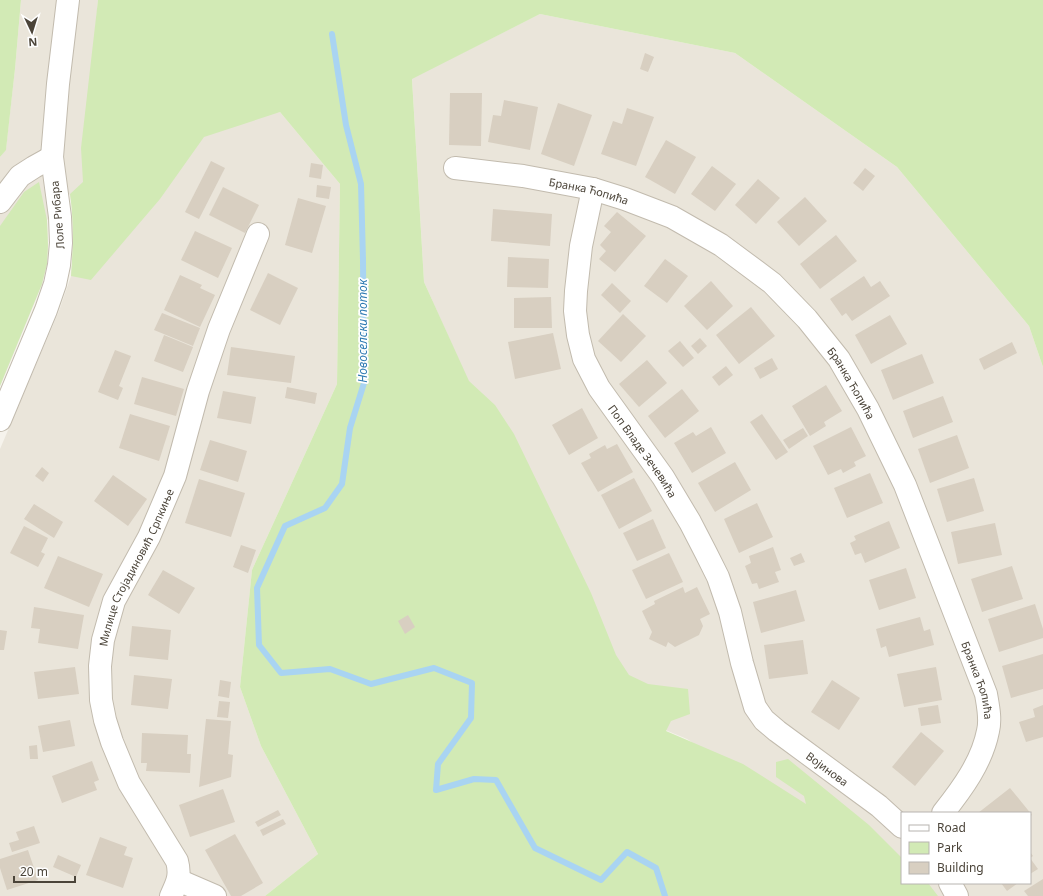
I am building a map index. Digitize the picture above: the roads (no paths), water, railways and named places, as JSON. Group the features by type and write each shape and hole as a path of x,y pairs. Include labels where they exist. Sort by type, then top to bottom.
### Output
{"street":[{"name":"Лоле Рибара","path":"0,420 46,310 55,284 59,265 61,243 60,217 52,158 58,84 68,0"},
{"path":"0,202 20,176 52,158"},
{"name":"Бранка Ћопића","path":"455,168 523,176 593,189 625,199 672,218 721,245 772,283 807,319 839,359 868,409 905,485 986,694 989,712 988,730 984,747 972,773 944,812"},
{"name":"Поп Владе Зечевића","path":"593,189 581,246 576,291 575,311 578,335 584,360 599,388 663,477 690,522 718,577 730,612 742,663 755,707"},
{"name":"Милице Стојадиновић Српкиње","path":"175,888 180,870 177,861 129,783 104,720 101,700 100,666 103,640 114,601 149,537 175,476 198,391 219,330 258,234"},
{"name":"Војинова","path":"755,707 764,720 777,731 879,806 901,826"},
{"path":"951,884 957,896"},
{"path":"175,888 215,896"}],"waterway":[{"name":"Новоселски поток","path":"332,34 346,125 361,184 364,383 350,428 342,484 325,508 285,526 257,588 259,645 281,673 330,669 371,684 434,668 472,683 471,718 438,764 436,790 474,779 496,780 535,848 601,880 627,852 656,868 665,896"}]}
